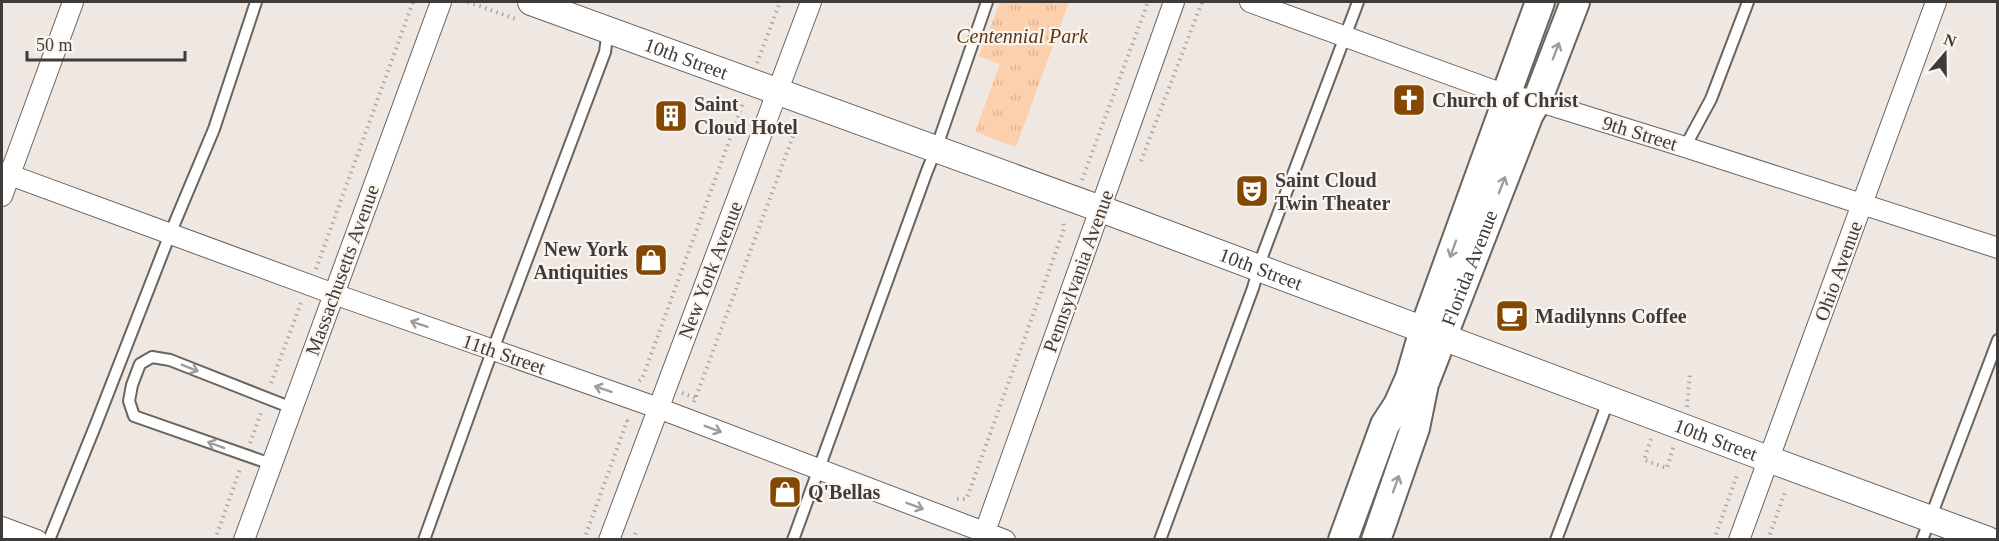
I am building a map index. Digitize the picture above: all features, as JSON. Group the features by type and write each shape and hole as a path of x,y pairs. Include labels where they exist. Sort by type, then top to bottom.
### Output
{"main road":[{"name":"Florida Avenue","path":"1376,540 1415,428 1433,333 1504,109 1506,94 1540,2"},
{"name":"Florida Avenue","path":"1343,540 1385,425 1398,405 1433,333 1529,114 1537,101 1575,2"}],"street":[{"path":"2,196 5,173 73,2"},
{"name":"Massachusetts Avenue","path":"244,540 441,2"},
{"name":"10th Street","path":"531,2 1100,209 1768,459 1927,529 1988,540"},
{"name":"New York Avenue","path":"609,540 811,2"},
{"name":"Pennsylvania Avenue","path":"983,536 1174,2"},
{"name":"9th Street","path":"1250,2 1506,94 1537,101 1685,147 1998,248"},
{"name":"Ohio Avenue","path":"1739,540 1936,2"},
{"name":"11th Street","path":"5,173 334,294 658,408 691,412 819,470 983,536 1005,540"},
{"path":"2,527 37,540"}],"lane":[{"path":"49,540 214,129 256,2"},
{"path":"793,540 936,149 987,2"},
{"path":"1160,540 1263,254 1358,2"},
{"path":"1685,147 1711,99 1748,2"},
{"path":"424,540 605,52 608,30"},
{"path":"1927,529 1998,340"},
{"path":"272,464 134,416 129,401 132,385 140,364 152,357 170,360 292,408"},
{"path":"1557,540 1609,399"}],"path":[{"path":"1141,162 1202,2"},
{"path":"636,382 642,379 742,103"},
{"path":"584,540 627,421 621,418"},
{"path":"1714,540 1740,468"},
{"path":"1768,540 1787,486"},
{"path":"633,540 641,518"}],"green space":[{"name":"Centennial Park","path":"1000,2 1069,2 1016,147 975,132 1000,64 979,56"}],"place":[{"name":"Church of Christ","path":"1409,100"},
{"name":"Saint Cloud Hotel","path":"671,116"},
{"name":"Saint Cloud Twin Theater","path":"1252,191"},
{"name":"New York Antiquities","path":"651,260"},
{"name":"Madilynns Coffee","path":"1512,316"},
{"name":"Q'Bellas","path":"785,492"}]}
